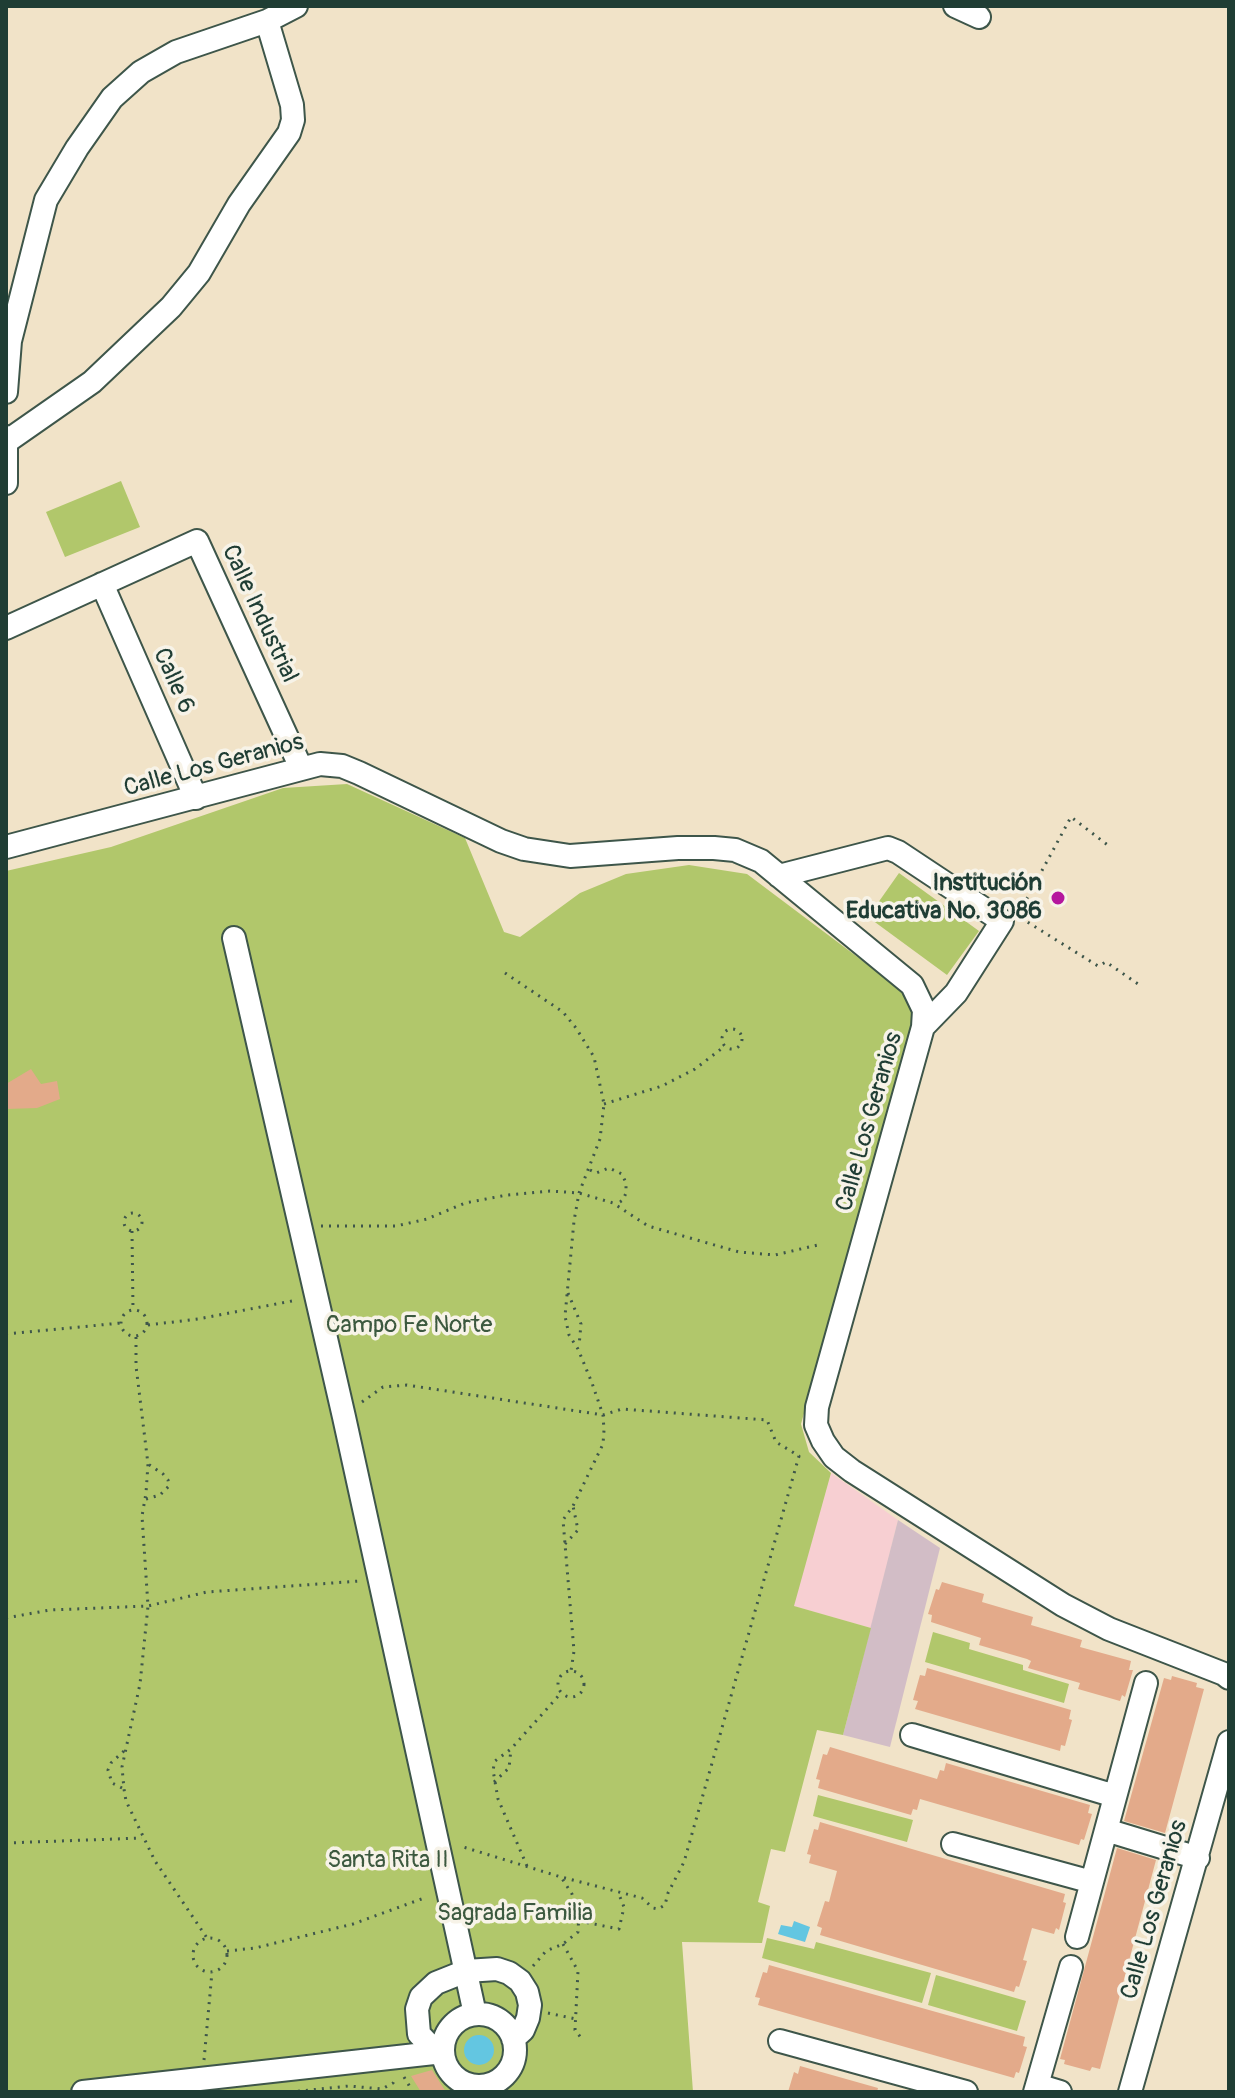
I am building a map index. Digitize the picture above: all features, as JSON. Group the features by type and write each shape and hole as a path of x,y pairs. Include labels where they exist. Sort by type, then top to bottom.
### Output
{"street":[{"path":"6,392 10,341 46,200 112,98 141,72 176,52 267,21 296,6"},
{"path":"955,6 979,17"},
{"path":"6,483 6,440 92,382 171,307 199,273 239,204 289,133 293,120 292,105 267,21"},
{"name":"Calle Industrial","path":"6,628 197,541 301,768"},
{"name":"Calle 6","path":"102,584 196,798"},
{"name":"Calle Los Geranios","path":"7,840 196,798 320,764 342,766 524,849 570,856 678,848 735,850 749,854 912,985 923,1004 923,1027 817,1407 816,1425 823,1441 834,1457 852,1471 1075,1612 1120,1634 1229,1678"},
{"path":"779,876 888,848 1002,921 956,993 923,1027"},
{"path":"234,938 450,1889 475,2014"},
{"path":"1077,1937 1146,1683"},
{"path":"912,1735 1115,1796"},
{"name":"Calle Los Geranios","path":"1130,2092 1226,1768 1229,1742"},
{"path":"1106,1830 1198,1858"},
{"path":"953,1844 1092,1882"},
{"path":"1060,2092 1036,2088 1071,1967"},
{"path":"443,2052 436,2052 419,2034 417,2009 421,1997 436,1983 466,1971 497,1969 520,1981 530,2005 523,2030 513,2039"},
{"path":"475,2014 492,2016 500,2021 513,2039 515,2051 513,2063 487,2089 462,2082 446,2064 443,2052 449,2030 457,2022 475,2014"},
{"path":"780,2041 966,2092"},
{"path":"83,2092 443,2052"}],"path":[{"path":"1109,846 1071,817 1018,916 1098,966 1106,962 1141,986"},
{"path":"505,973 563,1012 576,1028 594,1057 604,1104 600,1139 579,1193 574,1221 566,1326 603,1415 603,1444 563,1520 574,1651 571,1671"},
{"path":"732,1028 741,1033 740,1046 734,1049 725,1046 722,1040 726,1030 732,1028"},
{"path":"604,1104 662,1086 695,1069 725,1046"},
{"path":"589,1169 596,1173 609,1168 622,1174 626,1193 623,1200 615,1205"},
{"path":"301,1229 319,1226 396,1226 427,1219 465,1203 550,1191 579,1193 615,1205 648,1226 739,1252 775,1255 822,1244"},
{"path":"130,1214 136,1214 142,1223 132,1231 126,1228 124,1220 130,1214"},
{"path":"132,1231 133,1310"},
{"path":"568,1293 581,1324 578,1349"},
{"path":"148,1325 198,1319 316,1296"},
{"path":"133,1310 143,1313 148,1325 145,1332 136,1337 125,1333 121,1323 123,1316 133,1310"},
{"path":"6,1334 121,1323"},
{"path":"136,1337 136,1366 148,1464 142,1516 148,1606 140,1684 122,1767 124,1789 126,1801 143,1838 207,1938"},
{"path":"344,1417 375,1391 383,1387 407,1385 603,1415 622,1409 767,1420 776,1442 799,1456 684,1862 662,1908 653,1908 642,1898 561,1877 462,1845 441,1851"},
{"path":"145,1500 160,1495 169,1486 163,1474 148,1464"},
{"path":"565,1544 578,1530 573,1506"},
{"path":"6,1618 50,1610 148,1606 207,1592 380,1579"},
{"path":"571,1671 582,1677 583,1690 573,1698 561,1693 557,1685 559,1677 571,1671"},
{"path":"527,1866 494,1782 495,1761 511,1749 561,1693"},
{"path":"494,1782 509,1768 511,1749"},
{"path":"124,1789 112,1783 108,1770 115,1758 125,1750"},
{"path":"6,1843 143,1838"},
{"path":"529,1970 546,1951 563,1944 578,1932 579,1912 561,1877"},
{"path":"227,1951 255,1948 353,1924 450,1889"},
{"path":"579,1921 619,1929 624,1907 618,1892"},
{"path":"207,1938 218,1940 227,1951 225,1964 212,1972 200,1970 192,1954 197,1943 207,1938"},
{"path":"563,1944 578,1971 575,2030 582,2039"},
{"path":"202,2077 212,1972"},
{"path":"541,2011 576,2019"},
{"path":"290,2092 349,2086 382,2089 393,2083 397,2074 405,2078 413,2092"}],"shaded area":[{"path":"831,1473 898,1520 871,1628 793,1606"},
{"path":"898,1520 940,1548 890,1747 843,1735"}],"green space":[{"path":"121,481 140,527 65,557 46,512"},
{"name":"Campo Fe Norte","path":"347,784 465,838 504,932 520,937 580,893 626,874 689,865 747,874 908,995 915,1016 801,1424 809,1452 831,1473 794,1606 871,1628 843,1735 817,1730 785,1852 771,1849 758,1902 770,1906 762,1943 682,1942 693,2092 6,2092 6,871 111,847 283,788"},
{"path":"899,873 979,931 947,975 868,917"},
{"path":"933,1632 970,1643 969,1649 1023,1665 1023,1670 1069,1684 1064,1703 925,1662"},
{"path":"818,1795 913,1820 907,1842 813,1816"},
{"path":"767,1938 814,1949 816,1942 931,1973 922,2003 762,1958"},
{"path":"936,1975 1026,2001 1017,2031 928,2005"}],"water":[{"path":"794,1921 810,1927 805,1942 778,1934 781,1925 792,1927"},
{"path":"479,2035 490,2039 494,2050 490,2061 479,2065 468,2061 464,2050 468,2039"}],"building":[{"path":"31,1069 41,1084 57,1081 60,1099 37,1108 6,1109 6,1084"},
{"path":"942,1582 984,1594 982,1602 1033,1617 1031,1625 1082,1640 1080,1647 1131,1661 1129,1670 1133,1670 1125,1697 1122,1695 1120,1701 1078,1689 1080,1683 1028,1668 1031,1661 1027,1659 979,1645 981,1638 931,1622 932,1615 928,1614 936,1589 939,1590"},
{"path":"927,1668 1071,1710 1069,1719 1072,1720 1065,1746 1061,1745 1060,1751 915,1709 918,1701 913,1700 920,1675 925,1676"},
{"path":"1172,1676 1197,1683 1196,1687 1204,1689 1165,1833 1124,1821 1164,1678 1171,1680"},
{"path":"830,1747 937,1779 946,1763 1090,1805 1088,1813 1092,1814 1084,1840 1081,1839 1079,1845 920,1799 917,1810 913,1809 911,1815 818,1788 820,1780 816,1779 823,1754 827,1755"},
{"path":"820,1822 1065,1894 1063,1902 1066,1903 1059,1930 1056,1928 1054,1934 1032,1928 1023,1960 1027,1961 1019,1987 1016,1986 1014,1992 820,1935 822,1928 817,1926 825,1901 829,1902 837,1871 809,1863 811,1855 807,1854 814,1829 818,1830"},
{"path":"1117,1848 1156,1860 1100,2069 1092,2067 1090,2071 1064,2064 1065,2060 1060,2059"},
{"path":"769,1965 1025,2037 1023,2046 1027,2047 1019,2073 1016,2072 1014,2078 758,2005 760,1998 755,1997 763,1972 767,1973"},
{"path":"800,2066 878,2088 877,2092 788,2092 794,2072 798,2074"},
{"path":"432,2070 446,2092 421,2092 411,2076"}],"place":[{"name":"Institución Educativa No. 3086","path":"1058,898"}],"park label":[{"name":"Santa Rita II","path":"388,1861"},
{"name":"Sagrada Familia","path":"515,1914"}]}
